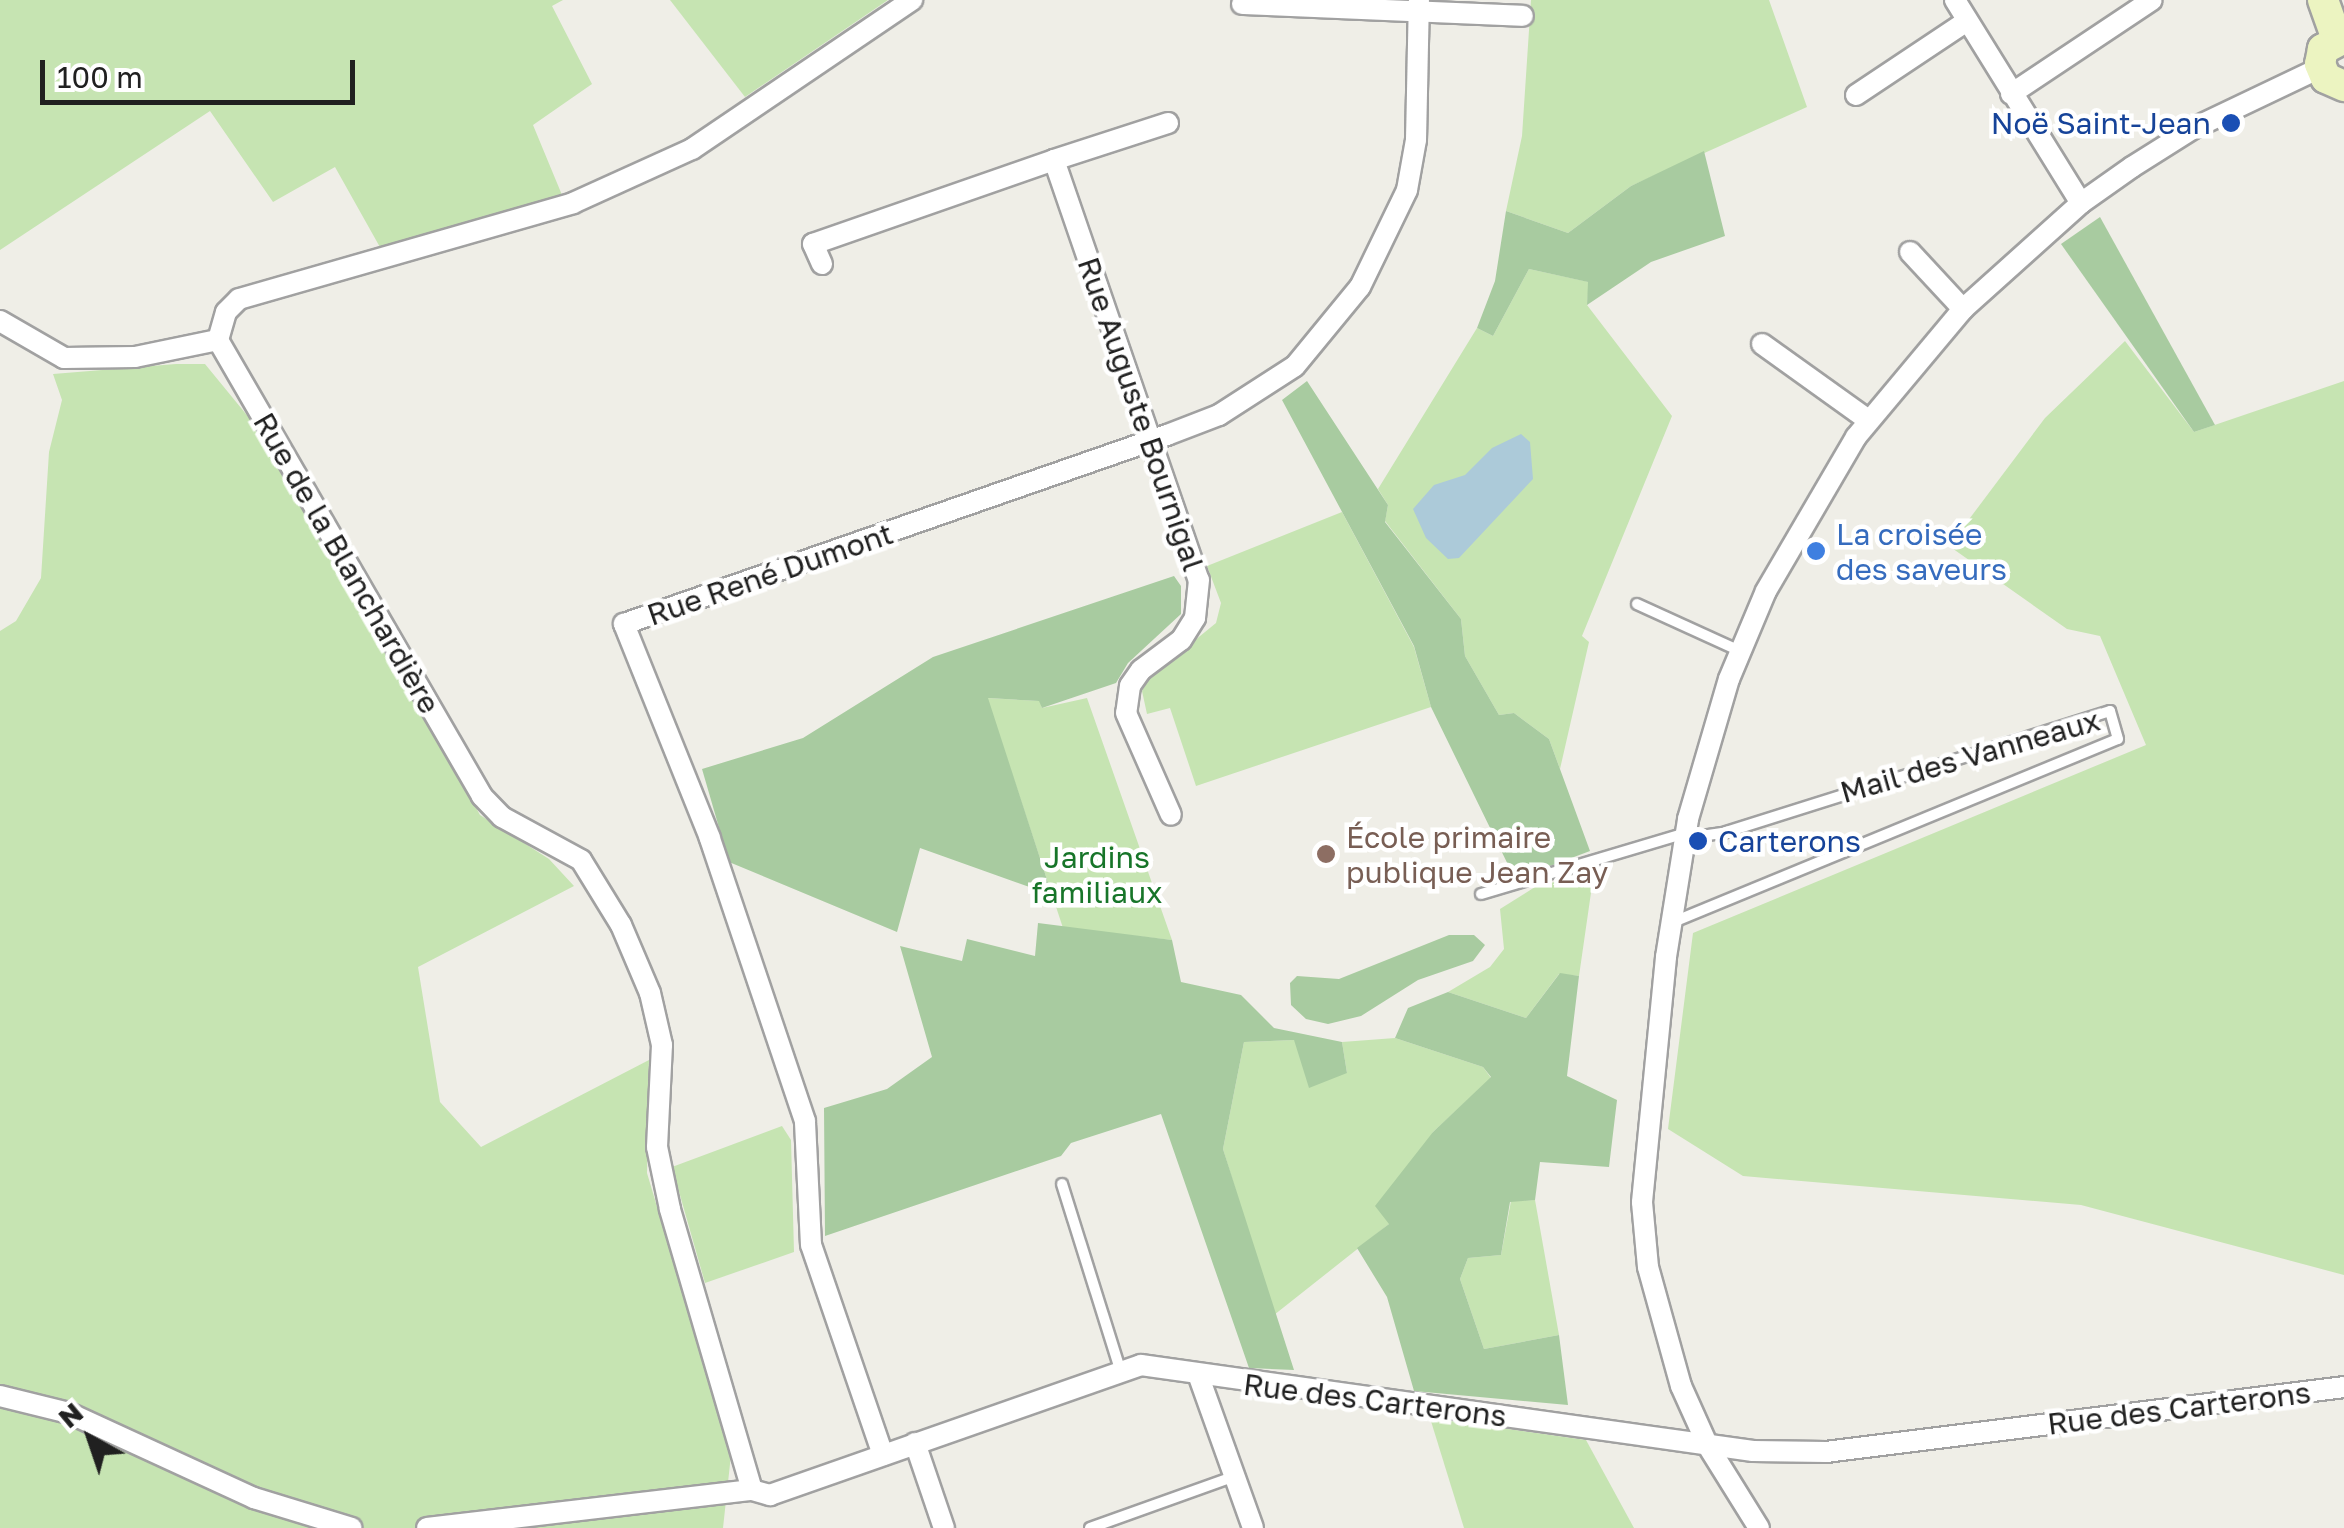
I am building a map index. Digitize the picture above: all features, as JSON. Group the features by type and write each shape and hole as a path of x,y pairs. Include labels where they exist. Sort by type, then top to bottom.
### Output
{"main road":[{"path":"2322,0 2341,38 2323,49 2332,77"}],"street":[{"path":"0,320 64,358 135,358 218,340 226,312 239,299 573,203 692,148 912,0"},
{"path":"1955,0 2081,203"},
{"path":"2011,94 2152,0"},
{"path":"1242,4 1419,6 1523,16"},
{"name":"Rue René Dumont","path":"883,1454 811,1245 805,1121 710,838 624,624 1150,442 1218,415 1280,377 1332,326 1360,286 1408,190 1416,140 1419,6"},
{"path":"1856,95 1967,21"},
{"path":"1760,1528 1708,1446 1663,1333 1642,1202 1672,923 1686,835 1741,651 1810,511 1868,420 1963,309 2081,203 2194,128 2332,77"},
{"path":"822,264 812,244 1168,122"},
{"name":"Rue Auguste Bournigal","path":"1054,160 1199,580 1195,618 1181,640 1141,670 1130,686 1126,713 1171,815"},
{"path":"1910,252 1963,309"},
{"name":"Rue de la Blanchardière","path":"218,340 482,796 502,817 581,860 621,925 650,992 662,1045 657,1146 670,1209 752,1490"},
{"path":"1762,344 1868,420"},
{"name":"Rue des Carterons","path":"426,1528 752,1490 770,1494 1141,1366 1708,1446 1826,1452 2344,1388"},
{"path":"1199,1377 1253,1528"},
{"path":"0,1396 69,1414 155,1448 254,1498 352,1528"},
{"path":"915,1443 944,1528"}],"lane":[{"path":"1637,604 1741,651"},
{"name":"Mail des Vanneaux","path":"1672,923 2118,739 2110,711 1722,833 1686,835"},
{"path":"1481,894 1686,835"},
{"path":"1062,1184 1122,1372"},
{"path":"1090,1528 1236,1475"}],"green space":[{"path":"0,0 563,0 552,6 592,84 533,125 562,195 381,249 335,167 273,202 210,111 0,250"},
{"path":"670,0 888,0 745,97"},
{"path":"1531,0 1769,0 1807,107 1631,186 1568,233 1506,211 1522,136"},
{"path":"1704,151 1725,236 1651,262 1587,305 1588,282 1529,269 1493,336 1477,328 1495,281 1506,211 1568,233 1631,186"},
{"path":"2100,217 2215,425 2194,432 2061,244"},
{"path":"1529,269 1589,282 1587,305 1672,416 1582,636 1589,642 1560,769 1549,739 1514,713 1499,715 1465,656 1461,619 1385,521 1388,505 1378,489 1477,328 1493,336"},
{"path":"2125,341 2194,432 2344,381 2344,1275 2081,1205 1743,1176 1668,1129 1693,933 2146,745 2100,636 2067,629 1949,546 2045,418"},
{"path":"205,364 260,431 349,574 480,815 549,859 574,886 418,967 440,1102 481,1147 649,1060 647,1173 731,1455 723,1528 0,1528 0,631 16,621 41,578 49,452 62,400 53,374"},
{"path":"1307,381 1388,505 1385,522 1461,619 1465,656 1499,715 1514,713 1549,739 1590,851 1515,879 1431,707 1414,646 1282,400"},
{"path":"1342,512 1414,647 1431,707 1196,786 1170,708 1147,714 1142,691 1150,677 1216,623 1221,603 1207,566"},
{"path":"1174,576 1181,586 1181,614 1128,663 1116,683 1042,708 1039,701 988,698 1052,895 920,848 897,932 729,862 702,769 803,738 933,657"},
{"name":"Jardins familiaux","path":"987,698 1040,701 1042,708 1087,698 1172,940 1063,928"},
{"path":"1594,872 1579,976 1559,974 1526,1018 1448,992 1490,967 1504,949 1500,909 1535,887"},
{"path":"1038,923 1172,940 1181,982 1241,995 1274,1028 1342,1042 1347,1073 1309,1088 1294,1040 1244,1042 1223,1149 1294,1370 1249,1368 1161,1114 1071,1143 1061,1156 825,1236 824,1108 887,1089 932,1057 900,946 962,961 967,939 1035,956"},
{"path":"1449,935 1474,935 1485,945 1473,961 1418,980 1361,1016 1328,1024 1306,1019 1291,1005 1290,983 1297,976 1339,979"},
{"path":"1560,973 1579,976 1567,1076 1617,1100 1609,1167 1540,1162 1535,1200 1510,1202 1501,1255 1468,1258 1460,1279 1484,1349 1559,1335 1568,1405 1414,1391 1387,1297 1357,1248 1389,1224 1375,1206 1433,1132 1491,1077 1483,1067 1395,1038 1408,1008 1448,992 1526,1018"},
{"path":"1395,1038 1483,1067 1491,1078 1433,1132 1389,1224 1274,1315 1223,1149 1244,1042 1294,1040 1347,1073 1342,1042"},
{"path":"782,1126 791,1140 794,1252 705,1283 672,1167"},
{"path":"1535,1200 1559,1335 1484,1349 1460,1279 1468,1258 1501,1255 1511,1201"},
{"path":"1430,1418 1586,1440 1634,1528 1464,1528"}],"water":[{"path":"1521,434 1530,442 1533,479 1459,558 1448,559 1426,538 1413,509 1434,485 1465,475 1492,448"}],"place":[{"name":"Noë Saint-Jean","path":"2231,123"},
{"name":"La croisée des saveurs","path":"1816,551"},
{"name":"Carterons","path":"1698,841"},
{"name":"École primaire publique Jean Zay","path":"1326,854"}]}
